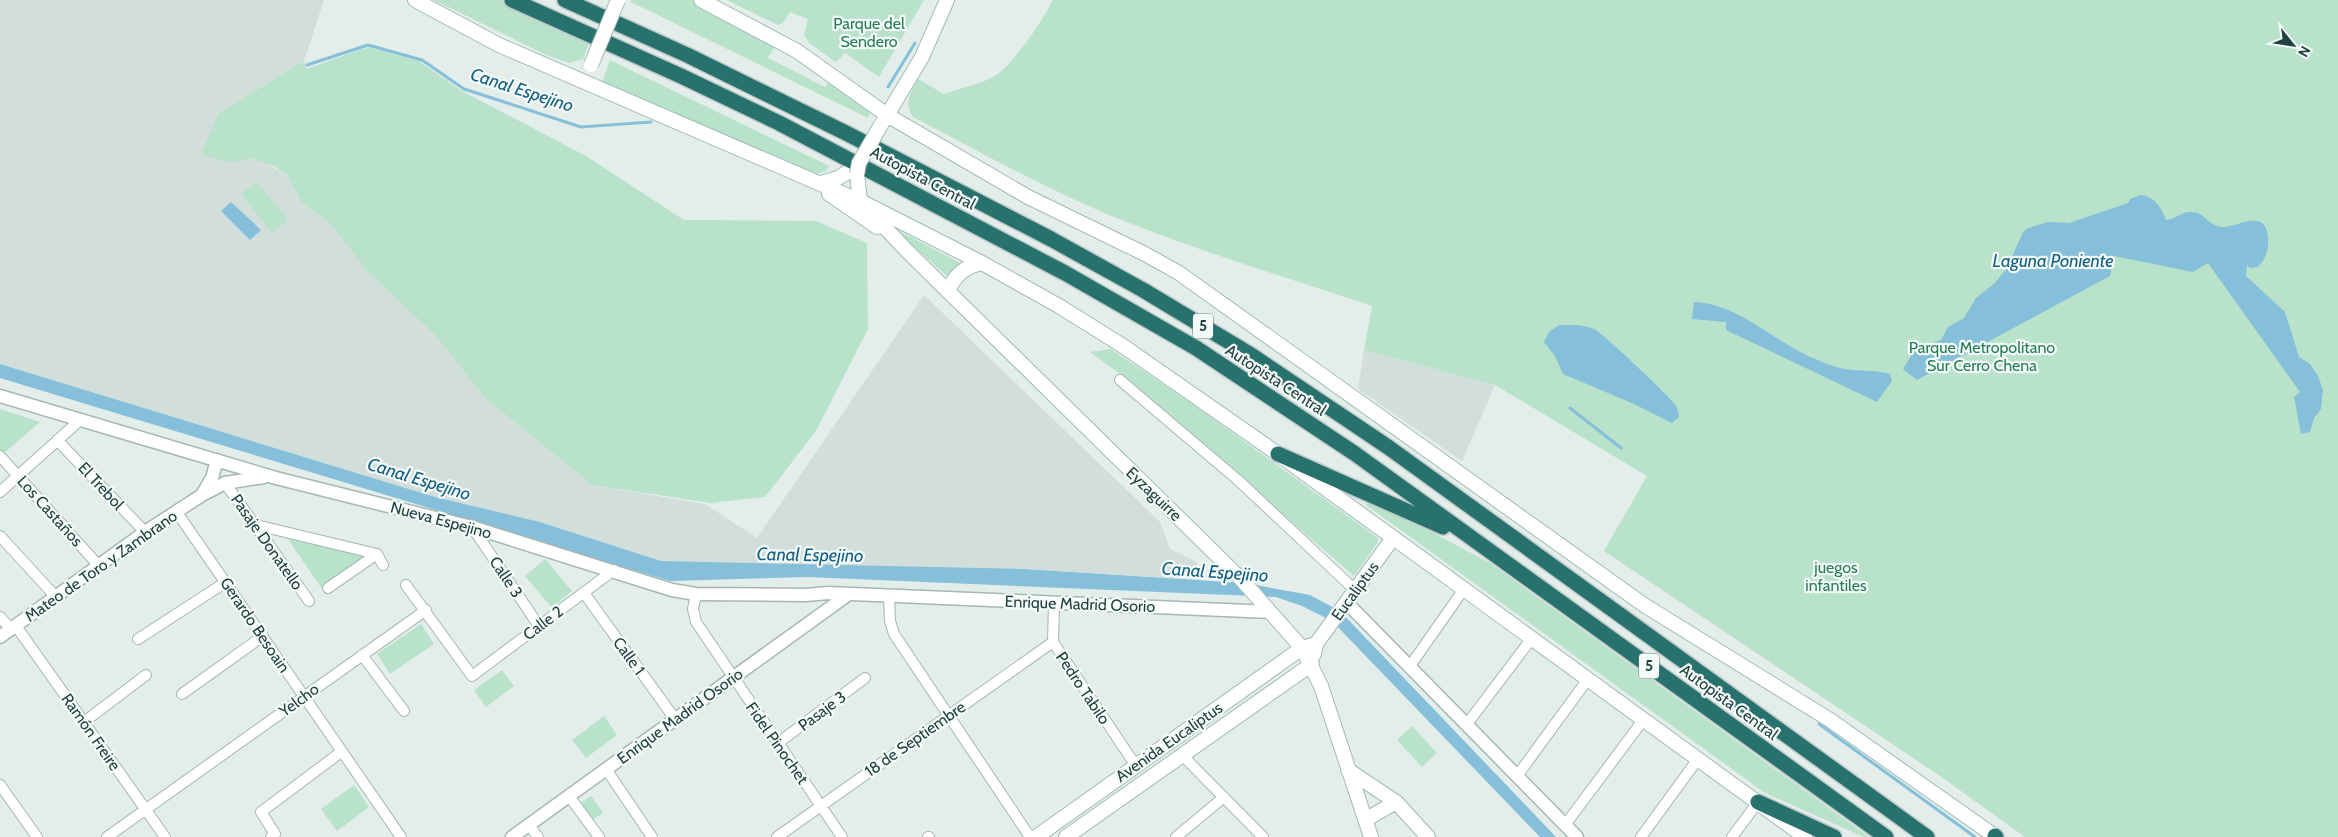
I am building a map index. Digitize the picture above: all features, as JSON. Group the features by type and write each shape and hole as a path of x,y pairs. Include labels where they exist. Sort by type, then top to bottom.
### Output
{"highway":[{"name":"Autopista Central","path":"512,0 681,76 779,123 1113,299 1196,348 1293,411 1886,837"},
{"name":"Autopista Central","path":"565,0 711,66 846,132 1097,264 1251,355 1388,447 1927,837"},
{"path":"1278,454 1328,477 1414,512 1490,552"},
{"path":"1758,802 1834,837"}],"main road":[{"path":"415,0 482,37 860,201 982,263 1122,346 1278,454 1806,837"},
{"path":"584,82 618,0"},
{"path":"701,0 790,47 868,102 884,120 1028,197 1145,254 1179,273 1644,605 1830,720 1996,837"},
{"path":"822,183 856,169 922,56 947,0"},
{"path":"868,102 884,102 900,94"},
{"path":"788,169 851,209 907,251"},
{"path":"856,169 860,201"},
{"name":"Eyzaguirre","path":"860,201 948,292 1242,580 1267,607 1309,646"},
{"path":"948,292 953,281 961,272 982,263"},
{"name":"Eucaliptus","path":"1312,664 1309,646 1326,630 1393,538"},
{"name":"Avenida Eucaliptus","path":"1036,837 1309,646"},
{"path":"1312,664 1370,837"},
{"name":"Avenida Eucaliptus","path":"1066,837 1312,664"},
{"path":"1348,770 1396,802 1428,837"},
{"path":"1365,820 1396,802"}],"street":[{"path":"1120,380 1239,481 1355,590"},
{"name":"Nueva Espejino","path":"0,396 276,478 472,527 614,570 658,586 696,594 805,595 818,593 889,596"},
{"path":"0,492 80,420"},
{"name":"El Trebol","path":"57,440 145,532"},
{"name":"Los Castaños","path":"0,456 99,566"},
{"path":"221,461 226,483"},
{"path":"202,495 221,461"},
{"name":"Mateo de Toro y Zambrano","path":"0,637 145,532 202,495 226,483 248,478 276,478"},
{"name":"Pasaje Donatello","path":"226,483 309,601"},
{"name":"Gerardo Besoain","path":"176,511 401,837"},
{"path":"256,525 377,554 382,564"},
{"name":"Calle 3","path":"472,527 539,626"},
{"path":"0,536 56,597"},
{"path":"328,588 377,554"},
{"name":"Calle 2","path":"426,610 472,676 614,570"},
{"path":"138,639 226,582"},
{"path":"406,585 426,610"},
{"path":"1410,666 1464,589"},
{"name":"Calle 1","path":"584,593 675,719"},
{"name":"Fidel Pinochet","path":"696,594 693,608 696,622 842,837"},
{"name":"Enrique Madrid Osorio","path":"512,837 849,594"},
{"path":"805,595 832,606"},
{"path":"889,596 890,621 894,634 1030,837"},
{"name":"Enrique Madrid Osorio","path":"889,596 1267,607"},
{"name":"Pedro Tabilo","path":"1054,602 1053,642 1136,766"},
{"path":"1344,605 1410,666 1577,837"},
{"name":"Yelcho","path":"107,837 426,610"},
{"name":"Ramón Freire","path":"0,617 13,628 84,722 165,837"},
{"path":"182,694 263,636"},
{"path":"1468,724 1532,638"},
{"name":"18 de Septiembre","path":"777,837 1053,642"},
{"path":"362,655 404,711"},
{"path":"84,722 146,675"},
{"name":"Pasaje 3","path":"778,743 865,678"},
{"path":"1518,776 1588,679"},
{"path":"1565,825 1644,719"},
{"path":"271,837 275,834 261,812 341,752"},
{"path":"1182,755 1263,837"},
{"path":"1641,837 1698,759"},
{"path":"606,769 652,837"},
{"path":"0,785 37,837"},
{"path":"569,796 599,837"},
{"path":"1176,837 1224,797"},
{"path":"1732,837 1758,802"},
{"path":"529,824 538,837"}],"shaded area":[{"path":"0,0 324,0 304,61 219,113 240,162 251,158 261,160 288,176 302,203 331,224 367,271 436,336 484,397 592,485 705,504 757,538 924,295 1160,522 1170,549 1197,562 1203,580 1024,569 661,561 540,522 435,497 0,364"},
{"path":"1364,350 1495,385 1462,461 1358,389"}],"green space":[{"path":"434,0 502,0 591,39 583,59 569,63 546,55"},
{"path":"631,0 694,0 777,43 768,58 825,87 831,78 870,110 868,118 631,2"},
{"name":"Parque del Sendero","path":"727,0 924,0 879,77 845,53 836,62 809,43 804,35 808,19 790,12 783,23 778,25"},
{"name":"Parque Metropolitano Sur Cerro Chena","path":"1053,0 2338,0 2338,837 2025,837 1940,776 1604,551 1647,476 1495,385 1364,350 1372,306 1210,252 1114,217 1037,182 913,117 908,103 918,79 944,94 993,77 1001,72 1018,54 1035,31"},
{"path":"368,47 419,61 462,91 586,156 684,220 816,221 867,243 868,329 816,431 765,497 711,503 592,485 484,397 436,336 367,271 331,224 302,203 288,176 274,166 251,158 232,162 201,153 219,113 304,61 306,69"},
{"path":"610,60 829,166 826,171 814,175 601,86"},
{"path":"257,182 288,220 272,233 241,194"},
{"path":"892,227 962,264 949,278"},
{"path":"1111,349 1198,408 1378,538 1378,542 1354,576 1127,379 1090,352"},
{"path":"0,409 40,422 3,454 0,450"},
{"path":"1371,500 1490,563 1869,837 1864,837 1765,793 1366,505"},
{"path":"286,536 362,554 363,560 322,589"},
{"path":"545,559 572,591 552,608 525,576"},
{"path":"421,624 434,644 390,674 377,654"},
{"path":"502,670 514,686 486,707 474,690"},
{"path":"604,716 617,735 586,758 572,740"},
{"path":"1412,726 1437,753 1422,767 1397,740"},
{"path":"354,785 369,807 337,831 321,809"},
{"path":"591,796 603,813 591,821 579,804"}],"water":[{"name":"Laguna Poniente","path":"2141,195 2157,203 2166,220 2192,212 2200,214 2213,224 2222,227 2250,221 2262,223 2266,229 2268,239 2265,258 2258,267 2250,268 2247,265 2246,276 2285,312 2299,357 2310,364 2318,376 2323,390 2321,409 2314,418 2310,432 2301,434 2294,397 2300,392 2208,263 2193,272 2114,256 2110,276 1917,380 1903,369 1916,348 1941,340 1948,327 1964,318 1976,298 1995,283 2007,268 2023,232 2028,228 2048,222 2069,223 2128,203 2130,199"},
{"path":"231,202 261,230 250,240 221,211"},
{"path":"1694,302 1710,304 1739,315 1808,356 1824,363 1846,369 1890,374 1892,381 1877,402 1726,330 1726,322 1692,319"},
{"path":"1559,325 1586,326 1594,329 1636,365 1672,400 1677,408 1679,417 1672,423 1634,404 1563,374 1555,356 1544,342 1549,332"},
{"path":"0,364 435,497 540,522 661,561 1024,569 1244,583 1310,595 1340,611 1556,837 1540,837 1332,621 1302,606 1276,597 808,577 670,581 0,378"}],"waterway":[{"path":"888,87 915,43"},
{"name":"Canal Espejino","path":"307,65 368,45 422,60 464,89 581,127 651,122"},
{"path":"1570,408 1621,448"},
{"path":"1819,724 1975,837"}],"park label":[{"name":"juegos infantiles","path":"1836,576"}]}
